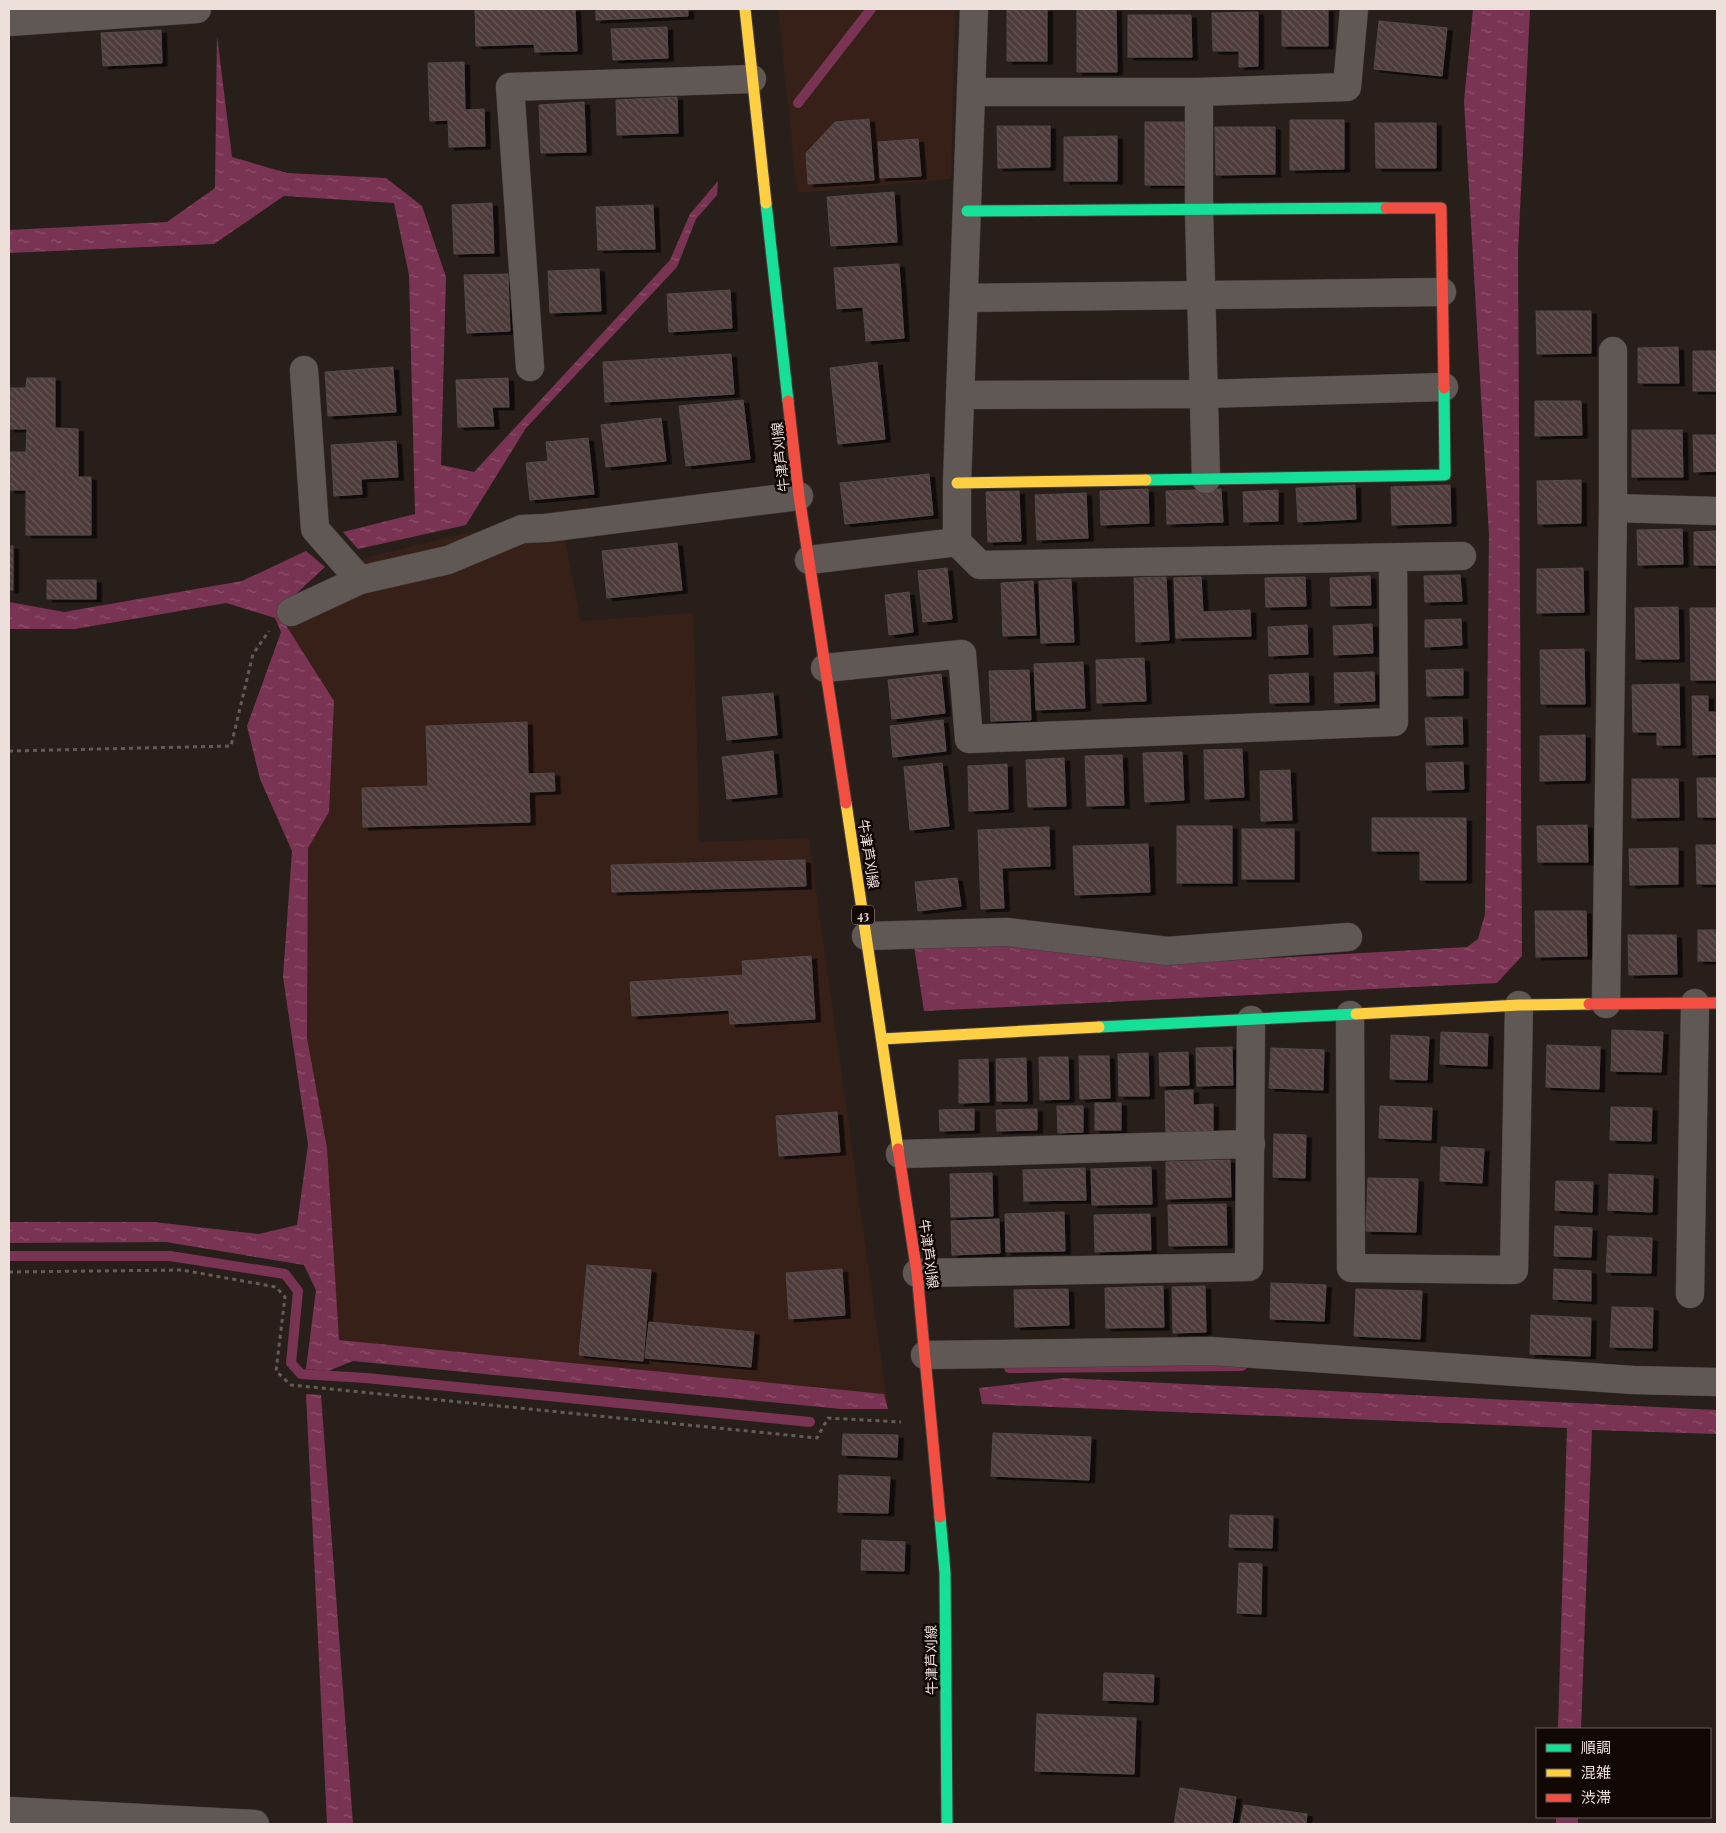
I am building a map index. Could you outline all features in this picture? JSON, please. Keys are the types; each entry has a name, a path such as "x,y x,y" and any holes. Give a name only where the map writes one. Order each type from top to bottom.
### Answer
{"street":[{"path":"9,22 198,9"},
{"name":"牛津芦刈線","path":"745,9 799,496 917,1272 945,1573 947,1824"},
{"path":"974,9 957,483 957,542 980,565 1462,556"},
{"path":"971,92 1199,92 1347,87 1354,9"},
{"path":"530,367 510,87 752,78"},
{"path":"1199,92 1206,479"},
{"path":"957,483 1445,475 1441,208 967,211"},
{"path":"964,298 1442,292"},
{"path":"1606,1004 1613,508 1613,351"},
{"path":"304,370 315,530 360,580"},
{"path":"960,396 1204,394 1444,387"},
{"path":"291,612 360,580 448,560 522,529 555,527 799,496"},
{"path":"1613,508 1717,511"},
{"path":"809,560 957,542"},
{"path":"825,668 962,654 969,739 1394,722 1393,558"},
{"path":"866,936 1006,932 1167,950 1348,937"},
{"path":"882,1039 1519,1005 1706,1003 1690,1294"},
{"path":"1350,1014 1351,1268 1514,1270 1519,1005"},
{"path":"917,1272 1249,1267 1251,1020"},
{"path":"900,1154 1251,1144"},
{"path":"925,1355 1211,1351 1633,1380 1717,1382"},
{"path":"9,1811 255,1824"}],"path":[{"path":"9,751 231,746 253,654 270,629"},
{"path":"9,1272 182,1270 276,1287 285,1297 276,1371 291,1385 817,1438 828,1418 932,1424"}],"shaded area":[{"path":"778,9 955,9 951,179 797,193"},
{"path":"559,510 581,621 693,613 700,842 809,838 888,1409 326,1349 282,613 357,560"}],"water":[{"path":"1473,9 1530,9 1518,251 1522,956 1497,983 924,1011 914,946 1004,944 1167,964 1467,947 1478,939 1485,914 1489,535 1464,101"},
{"path":"217,36 232,157 287,173 386,178 422,206 446,277 441,465 474,472 670,260 690,214 718,181 717,195 696,219 677,267 526,428 466,525 358,549 343,532 415,514 409,275 394,203 284,196 214,244 9,253 9,230 167,222 215,188"},
{"path":"306,551 325,567 283,606 287,627 334,701 329,812 308,848 307,1038 327,1148 339,1340 884,1394 888,1409 841,1409 353,1361 328,1371 306,1369 316,1290 304,1265 166,1242 9,1243 9,1222 154,1222 259,1234 297,1225 308,1145 283,977 292,851 260,779 247,726 281,632 275,618 226,603 75,629 10,629 9,602 64,612 242,581"},
{"path":"1064,1378 1717,1410 1717,1434 1592,1430 1581,1728 1558,1728 1567,1428 982,1404 979,1388"},
{"path":"306,1394 321,1395 353,1824 327,1824"},
{"path":"1556,1818 1578,1818 1578,1824 1556,1824"}],"building":[{"path":"475,9 575,9 577,51 535,52 534,44 476,46"},
{"path":"596,9 688,9 688,16 596,20"},
{"path":"1047,9 1047,61 1007,61 1007,10"},
{"path":"1077,9 1116,9 1117,72 1077,72"},
{"path":"1328,9 1328,46 1282,46 1282,10"},
{"path":"1258,12 1258,66 1239,67 1239,51 1213,51 1212,13"},
{"path":"1128,15 1191,15 1192,57 1128,57"},
{"path":"1379,21 1447,28 1442,76 1374,69"},
{"path":"667,27 668,58 613,60 611,29"},
{"path":"161,30 162,63 103,66 101,33"},
{"path":"464,62 465,110 484,109 485,146 449,147 448,120 430,121 428,63"},
{"path":"677,97 678,133 617,135 616,100"},
{"path":"584,102 586,152 541,153 539,105"},
{"path":"869,119 874,180 808,184 806,153 835,122"},
{"path":"1290,120 1344,120 1344,169 1290,170"},
{"path":"1145,122 1192,122 1193,185 1145,185"},
{"path":"1375,123 1436,123 1436,168 1376,168"},
{"path":"997,126 1050,126 1050,167 998,168"},
{"path":"1215,127 1275,127 1275,174 1216,175"},
{"path":"1117,136 1117,181 1064,181 1064,137"},
{"path":"918,139 921,176 880,178 878,142"},
{"path":"894,192 897,242 831,246 827,197"},
{"path":"492,203 494,253 454,254 452,205"},
{"path":"653,205 655,249 598,250 596,207"},
{"path":"899,264 904,338 866,341 863,307 837,309 834,268"},
{"path":"599,269 601,311 550,313 548,271"},
{"path":"508,274 510,331 467,333 464,275"},
{"path":"730,290 732,328 669,332 667,294"},
{"path":"1536,311 1591,311 1591,353 1537,354"},
{"path":"1678,347 1679,383 1638,383 1638,348"},
{"path":"1693,351 1717,351 1717,391 1693,391"},
{"path":"731,354 734,394 605,402 603,362"},
{"path":"877,362 885,439 838,444 830,368"},
{"path":"393,367 396,412 328,416 325,372"},
{"path":"27,378 55,378 55,428 78,429 78,477 91,477 91,535 26,535 26,490 9,490 9,452 26,452 27,429 9,429 9,388 26,388"},
{"path":"508,378 509,407 492,407 494,426 458,427 456,380"},
{"path":"743,400 750,459 686,466 679,406"},
{"path":"1535,401 1581,401 1582,435 1535,436"},
{"path":"661,418 666,461 606,467 601,425"},
{"path":"1632,430 1682,430 1683,477 1632,477"},
{"path":"1693,435 1717,435 1717,471 1694,472"},
{"path":"588,438 594,494 530,500 526,463 548,461 546,442"},
{"path":"396,441 398,477 361,479 362,494 334,496 331,445"},
{"path":"929,474 933,515 845,524 840,483"},
{"path":"1581,480 1581,523 1538,524 1537,481"},
{"path":"1355,485 1356,519 1298,522 1296,488"},
{"path":"1450,485 1451,523 1392,525 1391,487"},
{"path":"1148,489 1149,523 1101,525 1100,491"},
{"path":"1221,489 1223,522 1167,524 1166,491"},
{"path":"1278,490 1278,521 1244,522 1243,492"},
{"path":"1019,491 1021,541 988,542 986,492"},
{"path":"1086,493 1088,538 1037,540 1035,495"},
{"path":"1682,529 1683,564 1638,565 1637,530"},
{"path":"1717,531 1717,565 1694,565 1694,532"},
{"path":"677,543 682,590 607,598 602,551"},
{"path":"9,546 13,546 13,590 9,590"},
{"path":"947,568 952,619 923,622 918,571"},
{"path":"1583,568 1584,612 1537,613 1537,569"},
{"path":"1460,575 1462,601 1425,602 1424,576"},
{"path":"1370,576 1371,605 1331,606 1330,578"},
{"path":"1166,577 1169,640 1136,642 1134,578"},
{"path":"1201,577 1203,612 1250,610 1251,636 1176,638 1174,578"},
{"path":"1305,577 1306,606 1266,607 1265,578"},
{"path":"1071,579 1074,642 1041,643 1039,581"},
{"path":"47,580 96,580 96,599 47,599"},
{"path":"1033,581 1036,635 1003,636 1001,583"},
{"path":"909,592 913,632 889,635 885,595"},
{"path":"1678,607 1679,659 1636,659 1635,608"},
{"path":"1690,608 1717,608 1717,680 1691,680"},
{"path":"1461,619 1462,645 1425,647 1425,620"},
{"path":"1372,624 1373,653 1334,655 1333,626"},
{"path":"1307,625 1308,654 1269,656 1268,627"},
{"path":"1584,649 1585,704 1541,704 1540,650"},
{"path":"1144,658 1146,701 1097,703 1096,660"},
{"path":"1083,662 1085,708 1036,710 1034,664"},
{"path":"1463,669 1463,695 1427,696 1426,670"},
{"path":"1029,670 1031,720 991,721 989,671"},
{"path":"1374,672 1375,701 1335,703 1334,673"},
{"path":"1308,673 1309,702 1270,703 1269,675"},
{"path":"941,674 945,713 892,719 888,680"},
{"path":"1679,684 1680,745 1657,745 1657,732 1633,732 1632,685"},
{"path":"773,693 777,735 727,740 722,697"},
{"path":"1692,696 1708,696 1708,712 1717,712 1717,754 1693,755"},
{"path":"1462,717 1463,744 1427,745 1425,718"},
{"path":"943,720 946,751 893,757 890,726"},
{"path":"527,722 528,774 554,773 555,791 529,792 530,822 363,827 362,788 428,786 426,726"},
{"path":"1585,735 1585,780 1540,781 1540,736"},
{"path":"1242,749 1244,797 1205,799 1204,750"},
{"path":"773,751 777,794 727,799 722,757"},
{"path":"1182,752 1184,800 1145,802 1143,753"},
{"path":"1122,755 1124,805 1087,806 1085,756"},
{"path":"1064,758 1066,806 1028,807 1026,760"},
{"path":"1463,762 1464,789 1427,790 1426,763"},
{"path":"942,763 949,826 910,830 904,767"},
{"path":"1007,764 1008,809 969,811 968,766"},
{"path":"1290,770 1292,820 1261,821 1260,771"},
{"path":"1697,778 1717,778 1717,817 1698,817"},
{"path":"1632,779 1678,779 1679,817 1632,818"},
{"path":"1372,818 1466,818 1466,880 1420,880 1420,851 1372,851"},
{"path":"1587,825 1588,862 1538,862 1537,826"},
{"path":"1177,826 1232,826 1232,883 1177,883"},
{"path":"1049,827 1050,866 1002,868 1004,908 981,909 978,830"},
{"path":"1242,829 1294,829 1294,879 1242,879"},
{"path":"1148,844 1150,892 1075,895 1073,846"},
{"path":"1696,845 1717,845 1717,884 1697,884"},
{"path":"1678,848 1678,884 1630,885 1629,849"},
{"path":"805,860 806,886 612,892 611,865"},
{"path":"957,878 961,906 918,911 915,882"},
{"path":"1535,911 1586,911 1587,956 1536,957"},
{"path":"1698,930 1717,930 1717,961 1698,961"},
{"path":"1628,935 1676,935 1677,974 1629,975"},
{"path":"811,956 815,1019 730,1024 729,1010 632,1016 630,982 743,975 742,961"},
{"path":"1612,1030 1663,1032 1661,1072 1611,1071"},
{"path":"1441,1032 1488,1034 1487,1066 1440,1064"},
{"path":"1391,1035 1429,1037 1427,1080 1390,1079"},
{"path":"1547,1045 1600,1047 1599,1089 1546,1087"},
{"path":"1232,1047 1233,1085 1197,1086 1196,1048"},
{"path":"1271,1048 1324,1050 1323,1090 1269,1088"},
{"path":"1188,1052 1189,1085 1160,1086 1159,1053"},
{"path":"1148,1053 1149,1096 1119,1096 1118,1054"},
{"path":"1079,1056 1109,1056 1110,1098 1080,1099"},
{"path":"1039,1057 1068,1057 1069,1099 1040,1100"},
{"path":"1026,1058 1027,1101 997,1101 996,1059"},
{"path":"988,1059 989,1102 959,1103 959,1060"},
{"path":"1193,1090 1193,1105 1213,1104 1213,1133 1166,1134 1165,1091"},
{"path":"1095,1103 1121,1103 1121,1130 1095,1130"},
{"path":"1057,1106 1083,1106 1083,1132 1058,1133"},
{"path":"1380,1106 1432,1108 1431,1140 1379,1138"},
{"path":"1611,1107 1652,1108 1651,1141 1610,1140"},
{"path":"974,1109 974,1130 940,1131 939,1110"},
{"path":"1037,1109 1037,1130 997,1131 996,1110"},
{"path":"837,1112 840,1152 779,1156 776,1116"},
{"path":"1274,1134 1306,1135 1305,1178 1273,1177"},
{"path":"1441,1147 1484,1149 1482,1183 1440,1181"},
{"path":"1230,1160 1231,1197 1166,1199 1166,1162"},
{"path":"1151,1167 1152,1204 1092,1205 1091,1169"},
{"path":"1085,1168 1086,1200 1024,1201 1023,1170"},
{"path":"992,1173 993,1216 951,1217 950,1174"},
{"path":"1609,1174 1653,1176 1652,1212 1608,1210"},
{"path":"1368,1178 1418,1179 1416,1232 1366,1231"},
{"path":"1556,1181 1593,1182 1592,1212 1555,1210"},
{"path":"1226,1204 1227,1245 1169,1246 1168,1205"},
{"path":"1064,1212 1065,1251 1006,1252 1005,1214"},
{"path":"1150,1214 1151,1250 1095,1252 1094,1215"},
{"path":"999,1219 1000,1253 952,1255 951,1221"},
{"path":"1555,1226 1592,1228 1591,1257 1554,1256"},
{"path":"1608,1236 1652,1238 1651,1273 1606,1272"},
{"path":"587,1265 651,1270 643,1361 579,1355"},
{"path":"842,1269 845,1315 789,1319 786,1273"},
{"path":"1554,1269 1591,1271 1591,1301 1553,1299"},
{"path":"1271,1283 1326,1285 1324,1321 1270,1319"},
{"path":"1163,1286 1164,1327 1106,1328 1105,1288"},
{"path":"1205,1286 1206,1332 1173,1333 1172,1287"},
{"path":"1068,1289 1069,1325 1015,1327 1014,1290"},
{"path":"1356,1289 1422,1291 1420,1339 1354,1336"},
{"path":"1612,1307 1653,1308 1652,1348 1610,1347"},
{"path":"1531,1315 1591,1318 1590,1356 1530,1354"},
{"path":"649,1322 754,1332 751,1367 645,1358"},
{"path":"993,1433 1091,1437 1089,1480 991,1476"},
{"path":"843,1434 898,1435 897,1457 842,1455"},
{"path":"839,1475 890,1477 888,1513 838,1512"},
{"path":"1230,1515 1273,1516 1272,1548 1229,1547"},
{"path":"862,1540 905,1542 904,1571 861,1570"},
{"path":"1239,1563 1262,1564 1261,1614 1237,1613"},
{"path":"1104,1673 1154,1675 1153,1702 1103,1700"},
{"path":"1037,1714 1136,1718 1134,1774 1035,1771"},
{"path":"1180,1788 1236,1797 1232,1824 1174,1824"},
{"path":"1244,1805 1307,1814 1306,1824 1240,1824"}],"waterway":[{"path":"798,103 871,9"},
{"path":"9,1256 170,1256 285,1274 298,1291 291,1363 301,1374 366,1378 810,1422"},
{"path":"1009,1368 1242,1366"}],"traffic: fast":[{"path":"766,203 788,401"},
{"path":"967,211 1386,208"},
{"path":"1146,480 1445,475 1444,388"},
{"path":"1099,1027 1356,1014"},
{"path":"940,1517 945,1573 947,1824"}],"traffic: slow":[{"path":"745,9 766,203"},
{"path":"957,483 1146,480"},
{"path":"846,803 898,1149"},
{"path":"1356,1014 1519,1005 1589,1004"},
{"path":"882,1039 1099,1027"}],"traffic: jam":[{"path":"1386,208 1441,208 1444,388"},
{"path":"788,401 799,496 846,803"},
{"path":"1589,1004 1717,1003"},
{"path":"898,1149 917,1273 940,1517"}]}
